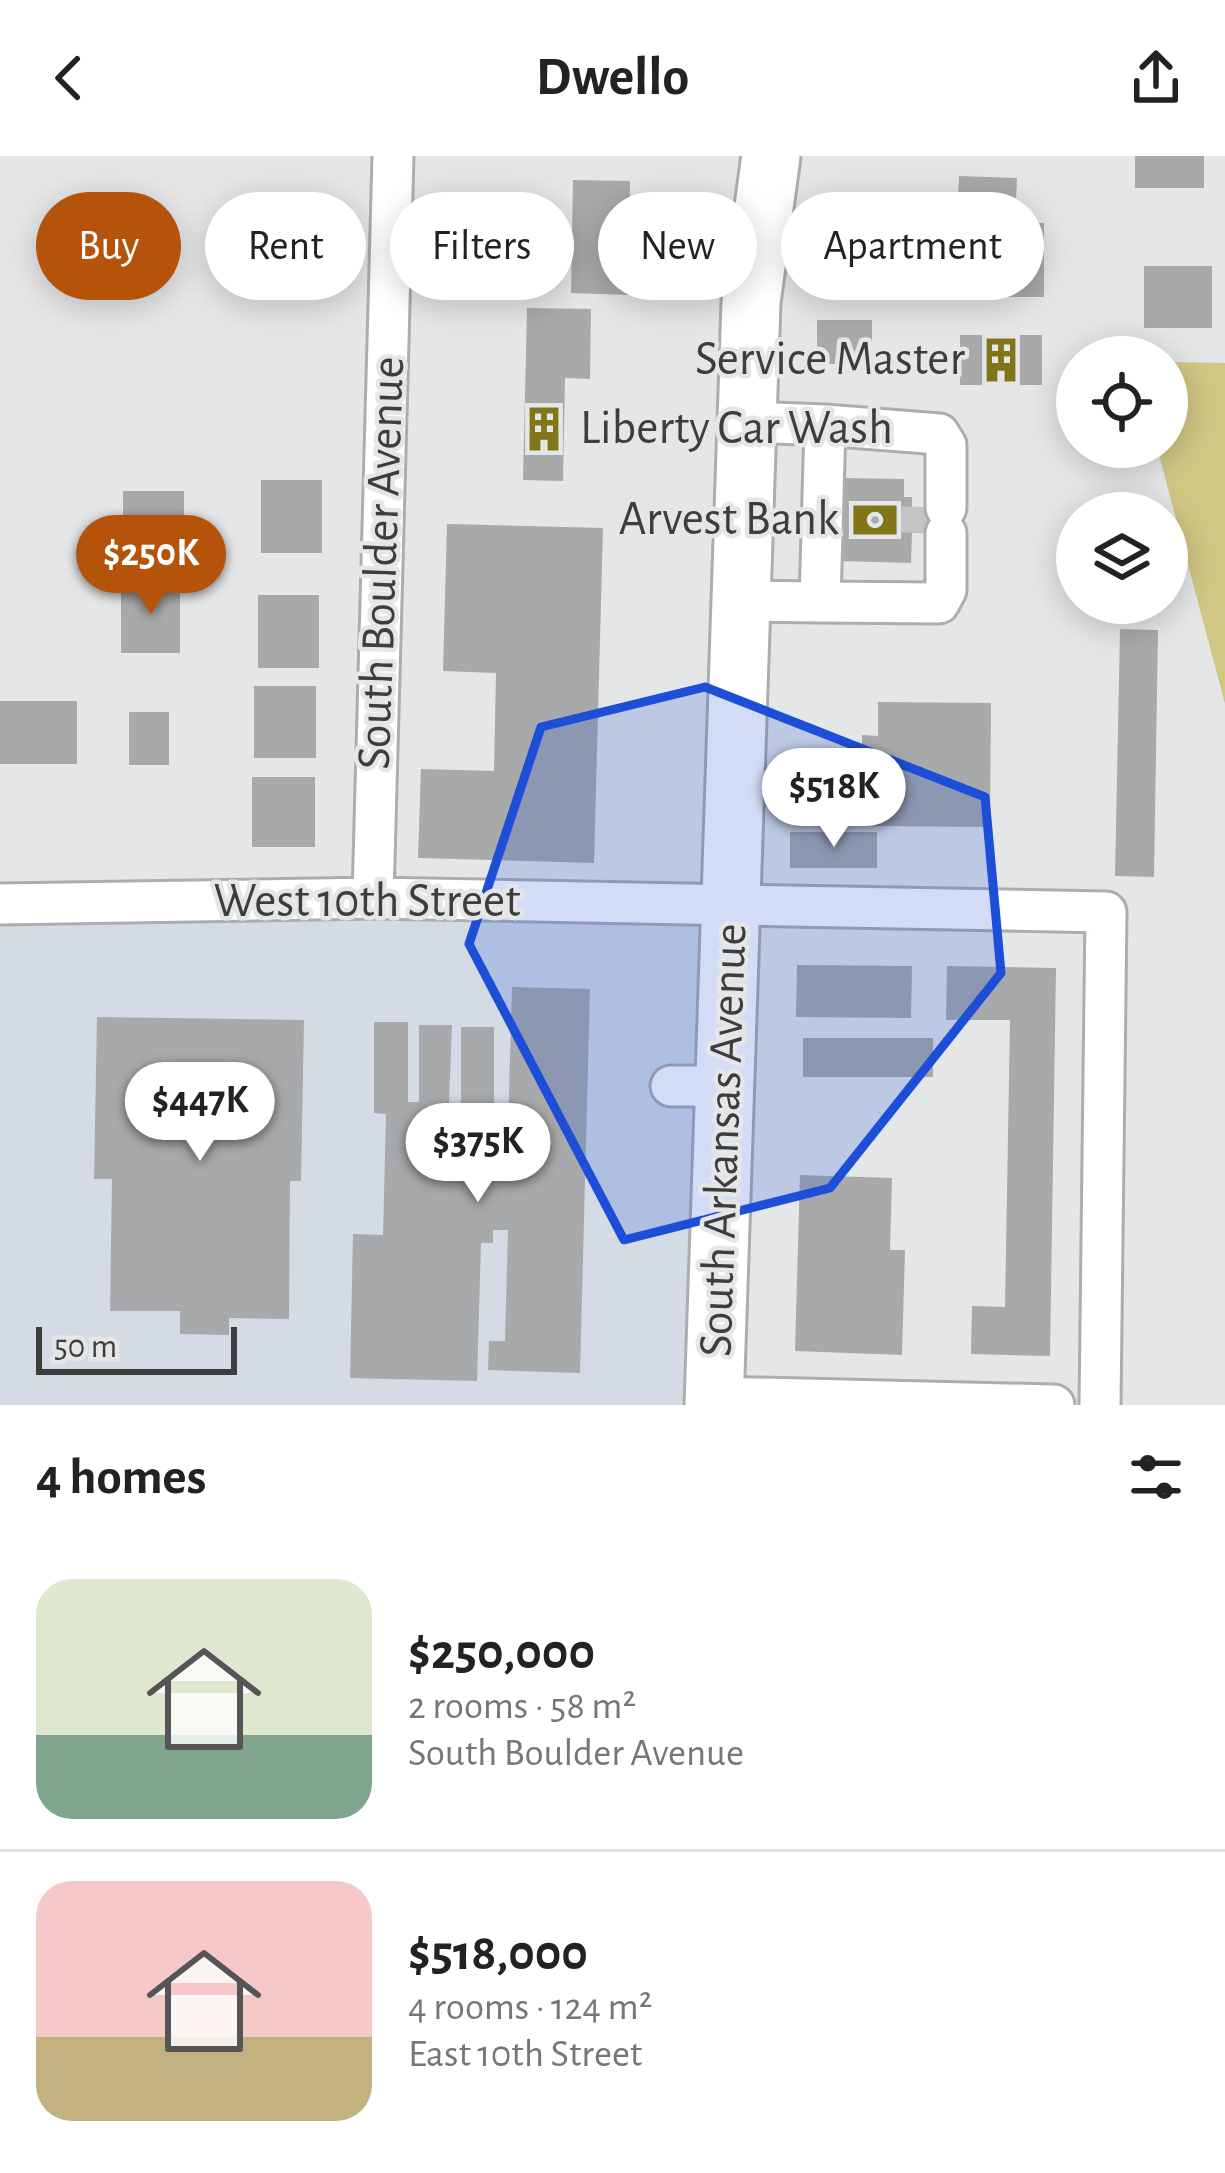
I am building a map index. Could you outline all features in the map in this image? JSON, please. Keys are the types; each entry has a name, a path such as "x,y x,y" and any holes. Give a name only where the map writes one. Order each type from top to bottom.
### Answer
{"highway":[{"name":"South Arkansas Avenue","path":"714,1401 699,1086 734,907 751,302 771,156"}],"street":[{"name":"South Boulder Avenue","path":"373,898 393,156"},
{"path":"742,601 926,604 946,445 927,431 747,422"},
{"path":"820,602 824,425"},
{"name":"West 10th Street","path":"0,904 373,898 1106,913 1100,1405"},
{"path":"714,1401 1054,1405"}],"highlighted area":[{"path":"705,687 985,797 1001,973 830,1188 624,1240 469,944 541,727"}],"shaded area":[{"path":"1188,362 1225,363 1225,704 1188,564 1188,492 1169,492 1163,468 1188,468"},
{"path":"374,912 709,919 694,1405 0,1405 0,918"}],"building":[{"path":"1135,156 1204,156 1204,188 1135,188"},
{"path":"959,176 1017,178 1016,192 958,192"},
{"path":"573,180 630,181 630,192 598,192 598,294 574,293"},
{"path":"1144,266 1212,266 1212,328 1144,328"},
{"name":"Liberty Car Wash","path":"527,308 591,309 590,379 565,378 563,481 523,480"},
{"path":"817,320 872,320 872,364 817,364"},
{"name":"Service Master","path":"960,335 1042,335 1042,385 960,385"},
{"name":"Arvest Bank","path":"839,478 904,479 904,497 912,497 912,507 951,508 951,533 912,533 911,563 838,561"},
{"path":"261,480 322,480 322,553 261,553"},
{"path":"123,491 184,491 184,563 123,563"},
{"path":"447,524 603,528 594,863 418,858 421,769 494,771 496,673 443,671"},
{"path":"121,581 180,581 180,653 121,653"},
{"path":"258,595 319,595 319,668 258,668"},
{"path":"1120,629 1158,630 1154,877 1115,876"},
{"path":"254,686 316,686 316,758 254,758"},
{"path":"0,701 77,701 77,764 0,764"},
{"path":"878,702 991,703 990,827 874,826 875,772 862,771 862,735 878,736"},
{"path":"129,712 169,712 169,765 129,765"},
{"path":"252,777 315,777 315,847 252,847"},
{"path":"790,832 877,832 877,868 790,868"},
{"path":"797,965 912,966 911,1018 796,1017"},
{"path":"947,966 1056,968 1050,1356 971,1354 972,1306 1005,1307 1010,1020 946,1020"},
{"path":"512,987 590,989 580,1373 488,1370 489,1341 505,1341 508,1230 493,1230 493,1243 481,1243 477,1381 350,1378 353,1234 383,1235 386,1114 374,1113 374,1022 408,1022 408,1102 419,1102 419,1025 452,1025 448,1128 508,1129"},
{"path":"97,1017 304,1020 301,1181 290,1181 289,1319 229,1318 229,1335 180,1334 180,1311 110,1311 112,1179 94,1179"},
{"path":"461,1027 494,1027 494,1118 461,1118"},
{"path":"803,1038 933,1038 933,1077 803,1077"},
{"path":"800,1175 892,1178 890,1250 905,1250 902,1355 795,1351"}],"tunnel":[{"path":"920,533 921,507"}],"place":[{"name":"Service Master","path":"1001,360"},
{"name":"Liberty Car Wash","path":"544,429"},
{"name":"Arvest Bank","path":"875,520"}]}
